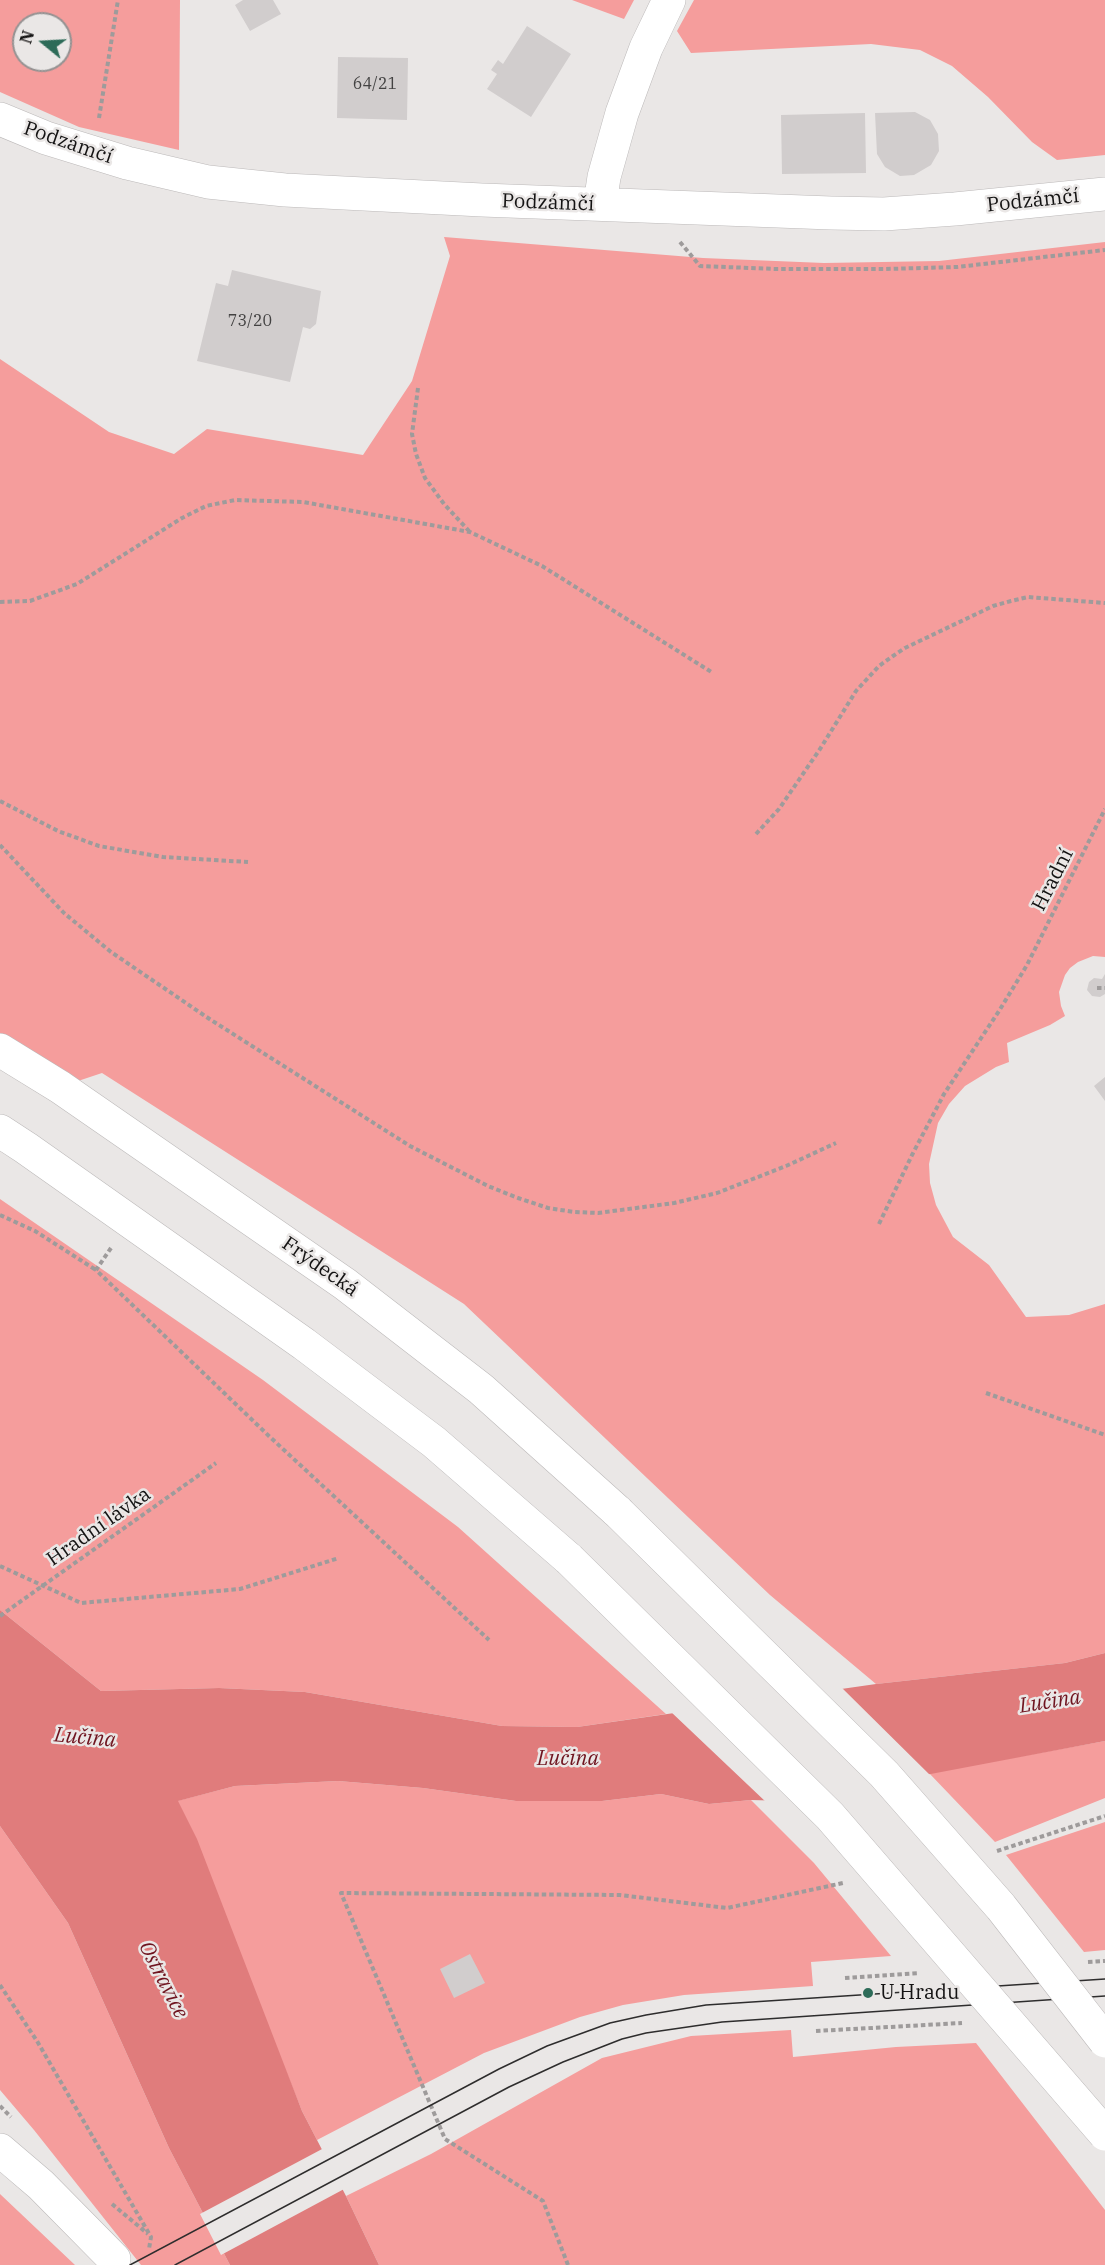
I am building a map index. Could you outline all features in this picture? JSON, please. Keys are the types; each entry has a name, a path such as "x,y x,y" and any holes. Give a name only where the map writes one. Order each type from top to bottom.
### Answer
{"main road":[{"path":"600,204 604,177 621,112 646,48 669,0"},
{"name":"Podzámčí","path":"0,119 93,154 208,182 246,187 729,210 884,214 1028,203 1105,194"},
{"name":"Frýdecká","path":"0,1050 60,1087 345,1284 480,1389 618,1512 884,1774 1001,1908 1105,2041"},
{"path":"0,1131 304,1344 434,1442 569,1559 830,1816 1105,2134"},
{"path":"0,2150 41,2186 114,2259"}],"path":[{"path":"93,154 118,0"},
{"path":"677,239 700,266 776,269 957,267 1105,250"},
{"path":"418,388 412,434 416,454 425,478 444,504 470,532"},
{"path":"0,602 30,600 77,584 182,518 206,506 221,502 265,500 303,502 470,532 542,566 713,673"},
{"path":"756,834 779,809 856,691 879,666 905,648 993,606 1028,597 1105,603"},
{"path":"0,801 58,831 99,846 163,857 248,862"},
{"name":"Hradní","path":"879,1224 912,1155 945,1094 1027,965 1105,809"},
{"path":"0,844 64,913 87,934 129,964 266,1056 410,1146 468,1176 518,1198 548,1208 598,1213 674,1203 717,1193 786,1167 836,1143"},
{"path":"1097,988 1105,988"},
{"path":"0,1215 35,1231 96,1270 270,1437 489,1640"},
{"path":"96,1270 113,1245"},
{"path":"986,1393 1105,1436"},
{"name":"Hradní lávka","path":"0,1616 216,1463"},
{"path":"0,1566 81,1603 240,1589 339,1558"},
{"path":"990,1852 1105,1816"},
{"path":"568,2265 543,2201 445,2139 341,1893 620,1895 727,1908 853,1881"},
{"path":"0,1985 37,2041 151,2236"}],"shaded area":[{"path":"0,0 180,0 179,150 79,127 0,92"},
{"path":"572,0 634,0 624,19"},
{"path":"694,0 1105,0 1105,155 1057,160 1032,142 988,97 952,66 920,50 871,44 691,53 677,31"},
{"path":"444,237 703,258 824,263 939,261 1105,242 1105,957 1093,956 1070,968 1059,992 1065,1016 1050,1025 1007,1043 1009,1062 996,1067 965,1086 949,1104 938,1123 929,1164 930,1183 936,1205 953,1237 989,1265 1026,1317 1069,1315 1105,1304 1105,1653 1065,1663 876,1684 770,1595 464,1304 102,1073 60,1087 0,1050 0,359 109,432 174,454 207,429 363,455 412,381 450,256"},
{"path":"0,1199 263,1380 458,1527 666,1714 577,1727 502,1726 305,1692 219,1688 101,1691 0,1610"},
{"path":"1105,1741 1105,1798 995,1842 929,1773"},
{"path":"338,1781 423,1788 516,1801 602,1801 661,1794 709,1804 751,1800 814,1863 891,1956 811,1962 813,1986 684,1995 623,2005 580,2017 484,2053 317,2140 302,2111 177,1801 235,1786"},
{"path":"1105,1822 1105,1950 1084,1952 1006,1855"},
{"path":"0,1826 68,1923 169,2148 230,2265 141,2265 0,2090"},
{"path":"791,2030 793,2057 896,2047 976,2043 1105,2210 1105,2265 379,2265 346,2196 431,2154 602,2058 691,2036"},
{"path":"0,2194 75,2265 0,2265"}],"water":[{"path":"0,1610 101,1691 219,1688 305,1692 502,1726 577,1727 876,1684 1065,1663 1105,1653 1105,1741 788,1801 751,1800 709,1804 661,1794 602,1801 516,1801 423,1788 338,1781 235,1786 178,1801 197,1839 302,2111 379,2265 230,2265 169,2148 68,1923 0,1826"}],"pier":[{"path":"840,1686 931,1776 789,1804 767,1803 670,1711"},
{"path":"324,2148 346,2188 221,2255 200,2214"}],"building":[{"path":"243,0 273,0 281,14 250,31 235,5"},
{"path":"527,26 571,54 531,117 487,89 497,74 491,70 498,60 503,64"},
{"path":"338,57 408,58 407,120 337,118"},
{"path":"915,112 930,120 938,134 939,151 931,165 914,175 900,176 885,167 877,154 875,113"},
{"path":"865,113 866,173 782,174 781,115"},
{"path":"232,270 321,291 316,324 310,329 303,327 290,382 197,361 216,283 228,286"},
{"path":"1105,974 1105,994 1100,997 1092,996 1087,990 1089,982 1094,978 1102,979"},
{"path":"1105,1077 1105,1101 1094,1086"},
{"path":"470,1954 485,1983 454,1998 440,1969"}],"tram line":[{"path":"130,2265 499,2069 547,2046 610,2023 706,2005 1105,1979"},
{"path":"175,2265 509,2087 563,2062 622,2039 646,2033 722,2022 1105,1996"}],"place":[{"name":"U Hradu","path":"868,1993"}],"water label":[{"name":"Lučina","path":"1050,1702"},
{"name":"Lučina","path":"85,1738"},
{"name":"Lučina","path":"568,1759"},
{"name":"Ostravice","path":"163,1980"}]}
